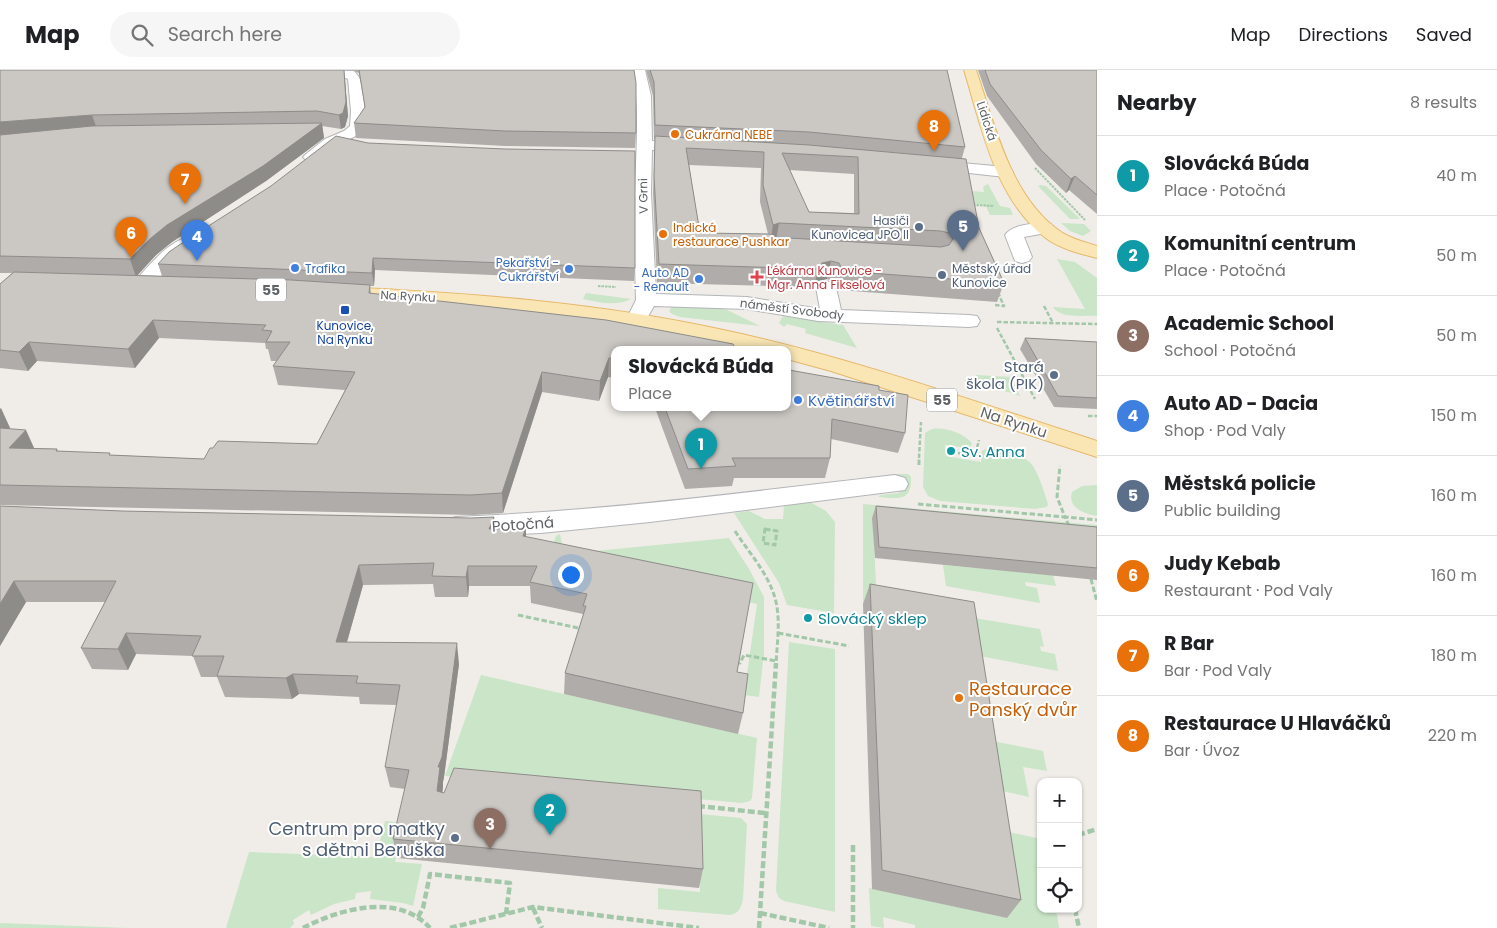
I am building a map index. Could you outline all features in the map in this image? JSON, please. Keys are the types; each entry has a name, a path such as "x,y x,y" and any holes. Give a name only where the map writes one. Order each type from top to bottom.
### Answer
{"main road":[{"name":"Lidická","path":"970,70 1005,172"},
{"path":"1005,172 1017,194 1045,228 1067,241 1097,252"},
{"path":"131,285 170,287"},
{"name":"Na Rynku","path":"325,292 493,301 636,320 762,346"},
{"name":"Na Rynku","path":"791,353 839,366 1097,449"}],"street":[{"path":"279,70 342,73 353,76 358,122 352,132 333,136 299,167"},
{"name":"V Grni","path":"636,320 646,300 637,151 644,96 639,70"},
{"path":"333,136 358,146"},
{"path":"637,151 709,148"},
{"path":"919,164 1005,172"},
{"path":"1022,257 1014,235 1026,230 1045,228"},
{"path":"131,285 203,232"},
{"path":"826,287 832,315"},
{"name":"náměstí Svobody","path":"646,300 748,303 807,313 969,321"},
{"name":"Potočná","path":"430,527 541,523 720,504 910,488"}],"path":[{"path":"1031,164 1087,222"},
{"path":"972,205 1000,206"},
{"path":"1044,306 1053,323"},
{"path":"1037,402 994,322 1097,324"},
{"path":"919,513 918,504 910,488 922,416"},
{"path":"958,453 975,456 980,435"},
{"path":"1060,462 1057,492 1070,530"},
{"path":"910,488 918,504"},
{"path":"720,504 772,588 778,611 759,928"},
{"path":"918,504 1097,520"},
{"path":"765,529 777,531 775,545 763,543 765,529"},
{"path":"1091,580 1097,602"},
{"path":"518,615 586,630"},
{"path":"778,633 849,646"},
{"path":"730,661 740,663 744,655 776,661"},
{"path":"687,805 765,813"},
{"path":"1082,834 1097,829"},
{"path":"853,845 853,928"},
{"path":"418,917 424,908 430,874 510,883 506,914"},
{"path":"303,928 344,910 364,907 401,910 418,917 430,928"},
{"path":"533,907 542,928"},
{"path":"450,928 533,907 699,928"},
{"path":"760,913 829,928"},
{"path":"1076,913 1078,928"}],"green space":[{"path":"988,184 1000,206 1010,208 1013,215 990,215 986,206 974,204 972,191 984,192 983,187"},
{"path":"1038,186 1046,186 1080,219 1070,219"},
{"path":"1061,223 1084,224 1091,231 1083,236 1070,231"},
{"path":"1057,259 1075,262 1097,278 1097,316 1067,315 1056,311 1053,307 1085,309"},
{"path":"586,293 631,299 619,303 601,302 583,299"},
{"path":"675,306 723,308 760,326 680,317 669,311"},
{"path":"783,316 843,325 857,348 805,333 806,329 787,324 784,327 779,323"},
{"path":"976,375 1011,377 1020,396 973,381"},
{"path":"932,429 954,432 964,436 972,443 968,448 945,445 946,456 981,462 982,451 995,448 1023,457 1033,466 1038,475 1048,504 1047,507 1035,509 940,501 928,496 923,487 925,433"},
{"path":"908,474 911,477 909,491 906,495 897,498 878,497 899,493 900,490 892,475"},
{"path":"1097,485 1097,516 1087,514 1078,509 1071,498 1072,492 1082,486"},
{"path":"810,502 826,511 835,522 834,613 787,605 779,583 734,513 749,511 765,519 783,519 784,506 786,504"},
{"path":"863,504 1097,525 1097,538 873,518 877,607 863,604"},
{"path":"560,534 564,554 729,538 764,597 764,653 759,697 744,695 757,604 547,560 556,536"},
{"path":"943,565 1053,575 1056,586 1025,582 1026,586 1037,588 1040,603 946,586"},
{"path":"974,618 1040,629 1044,647 1040,646 1041,651 1055,654 1058,671 980,656"},
{"path":"789,642 835,649 835,912 784,901 779,898 776,891"},
{"path":"481,675 757,738 752,798 750,801 742,803 445,776"},
{"path":"982,739 1043,751 1047,771 1023,767 1029,797 989,788"},
{"path":"700,814 741,818 747,824 743,899 739,910 730,915 658,909 658,888 700,892"},
{"path":"385,821 404,823 395,862 422,864 413,906 370,899 371,891 356,893 355,899 334,904 311,915 309,910 293,920 294,924 290,928 226,928 249,852 376,857"},
{"path":"995,829 1037,838 1037,913 1057,913 1059,928 915,928 915,925 883,917 884,928 871,926 869,888 1007,918"},
{"path":"0,923 128,928 0,928"}],"building":[{"path":"0,70 344,70 346,102 343,113 339,115 317,111 92,115 0,122"},
{"path":"359,70 634,70 636,83 636,133 505,131 354,123 365,107"},
{"path":"650,70 947,70 965,147 809,132 655,125 654,82"},
{"path":"985,70 1097,70 1097,195 1075,176 1071,179 1041,150 990,84"},
{"path":"322,123 263,166 167,225 130,259 0,256 0,135 92,126"},
{"path":"336,136 368,143 505,149 635,151 635,268 373,258 372,273 158,264 169,252 271,186"},
{"path":"655,136 809,145 966,159 979,228 1004,283 843,271 839,263 831,261 822,263 818,269 659,264 654,176","holes":["686,148 764,152 763,185 773,225 779,223 941,231 949,233 953,239 949,245 941,247 772,237 770,234 700,233","782,153 858,157 859,214 809,212"]},
{"path":"14,272 291,280 370,285 369,293 606,320 733,344 734,346 611,346 611,358 609,358 600,381 542,372 502,493 471,495 0,485 0,428 26,430 9,448 57,449 56,451 110,453 109,455 204,459 210,448 213,448 218,441 317,444 355,372 273,366 290,342 266,342 272,331 262,330 266,325 153,320 128,349 29,342 19,352 0,350 0,284"},
{"path":"1025,338 1097,342 1097,398 1058,396"},
{"path":"791,370 879,386 879,390 908,395 905,433 832,419 830,458 732,458 736,466 688,469 666,411 791,411"},
{"path":"0,506 122,511 494,517 489,529 526,528 523,536 753,583 737,672 748,674 743,713 565,673 586,606 583,606 587,594 530,582 537,566 468,566 466,577 432,576 434,563 359,565 336,642 457,643 442,757 438,767 440,767 437,791 444,793 454,768 701,791 703,869 393,839 409,770 385,767 400,685 356,683 358,676 293,674 286,678 217,676 224,656 192,656 201,636 126,633 118,649 81,648 116,581 14,581 0,604"},
{"path":"876,506 1097,527 1097,568 879,547"},
{"path":"870,584 974,602 1021,900 882,870"}],"place":[{"name":"Cukrárna NEBE","path":"675,134"},
{"name":"Restaurace U Hlaváčků","path":"934,151"},
{"name":"R Bar","path":"185,204"},
{"name":"Hasiči Kunovicea JPO II","path":"919,227"},
{"name":"Indická restaurace Pushkar","path":"663,234"},
{"name":"Městská policie","path":"963,251"},
{"name":"Judy Kebab","path":"131,258"},
{"name":"Auto AD - Dacia","path":"197,261"},
{"name":"Trafika","path":"295,268"},
{"name":"Pekařství - Cukrářství","path":"569,269"},
{"name":"Městský úřad Kunovice","path":"942,275"},
{"name":"Lékárna Kunovice - Mgr. Anna Fikselová","path":"757,277"},
{"name":"Auto AD - Renault","path":"699,279"},
{"name":"Kunovice, Na Rynku","path":"345,310"},
{"name":"Stará škola (PIK)","path":"1054,375"},
{"name":"Květinářství","path":"798,400"},
{"name":"Sv. Anna","path":"951,451"},
{"name":"Slovácká Búda","path":"701,469"},
{"name":"Slovácký sklep","path":"808,618"},
{"name":"Restaurace Panský dvůr","path":"959,698"},
{"name":"Komunitní centrum","path":"550,835"},
{"name":"Centrum pro matky s dětmi Beruška","path":"455,838"},
{"name":"Academic School","path":"490,849"}]}
